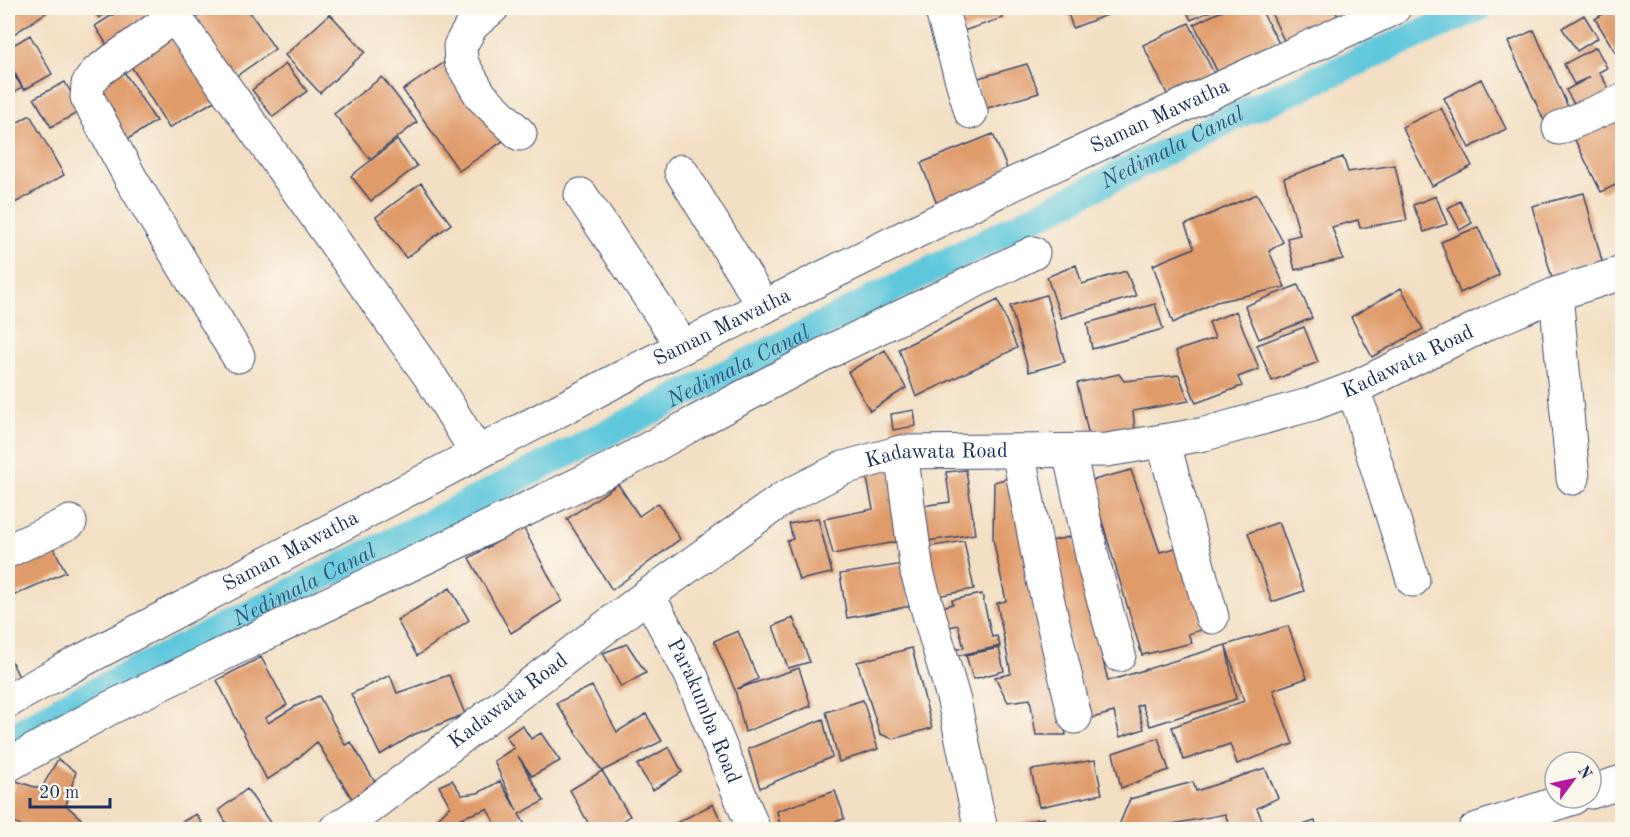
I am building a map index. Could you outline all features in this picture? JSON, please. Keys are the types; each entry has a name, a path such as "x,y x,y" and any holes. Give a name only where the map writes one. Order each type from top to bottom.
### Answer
{"street":[{"path":"492,8 472,25 460,46 461,62 481,96 520,134"},
{"path":"941,8 970,112"},
{"name":"Saman Mawatha","path":"8,701 477,453 683,347 1000,190 1394,8"},
{"path":"238,356 131,179 87,97 88,84 97,72 169,12 185,30 431,378 477,453"},
{"path":"1559,128 1623,101"},
{"path":"681,171 764,307"},
{"path":"581,195 683,347"},
{"path":"8,765 110,708 625,462 822,356 1033,253"},
{"name":"Kadawata Road","path":"335,830 372,820 648,595 784,498 843,468 901,452 1107,450 1205,434 1312,404 1352,389 1488,323 1556,294 1623,273"},
{"path":"1556,294 1573,478"},
{"path":"1352,389 1362,414 1413,580"},
{"path":"1163,441 1212,617"},
{"path":"1018,451 1043,580 1075,717"},
{"path":"1070,451 1095,569 1119,655"},
{"path":"901,452 917,572 954,701 981,830"},
{"path":"8,551 70,522"},
{"name":"Parakumba Road","path":"648,595 691,675 754,830"},
{"path":"1603,788 1623,782"},
{"path":"1475,830 1543,808"}],"building":[{"path":"8,8 53,8 14,34 8,25"},
{"path":"92,8 114,8 99,18"},
{"path":"123,8 147,8 154,19 109,48 95,26"},
{"path":"211,8 247,8 275,49 235,77 195,18"},
{"path":"958,8 999,8 1003,18 963,31"},
{"path":"1066,8 1125,8 1073,28"},
{"path":"1185,8 1217,8 1191,20"},
{"path":"1228,8 1260,8 1282,49 1221,79 1194,24"},
{"path":"1269,8 1334,8 1341,23 1287,47"},
{"path":"1612,8 1622,24 1622,63 1595,19"},
{"path":"330,14 365,52 320,93 285,55"},
{"path":"1584,15 1598,38 1577,51 1562,28"},
{"path":"1189,23 1218,82 1172,104 1143,45"},
{"path":"171,25 216,100 169,128 123,53"},
{"path":"1534,30 1572,116 1547,127 1508,42"},
{"path":"30,35 52,74 24,90 8,60 8,48"},
{"path":"1596,47 1607,68 1599,72 1611,92 1578,111 1566,90 1590,77 1574,84 1564,64"},
{"path":"448,60 503,141 459,171 403,90"},
{"path":"117,61 156,121 119,145 80,84"},
{"path":"286,64 307,91 273,117 252,90"},
{"path":"1027,64 1039,93 984,109 975,79"},
{"path":"8,66 22,87 8,97"},
{"path":"382,77 417,122 370,159 334,114"},
{"path":"1481,79 1506,129 1469,148 1444,98"},
{"path":"65,82 81,111 51,127 34,98"},
{"path":"1441,108 1472,166 1432,186 1402,127"},
{"path":"1622,113 1622,182 1601,192 1573,136"},
{"path":"30,115 64,175 8,207 8,128"},
{"path":"993,134 1011,178 938,207 921,163"},
{"path":"397,140 417,166 371,201 351,176"},
{"path":"1343,157 1348,172 1395,165 1407,220 1360,228 1358,220 1332,227 1343,259 1295,270 1287,238 1300,235 1284,178"},
{"path":"421,183 451,224 406,258 376,217"},
{"path":"1584,193 1603,265 1552,278 1532,206"},
{"path":"1257,194 1283,242 1269,251 1285,287 1216,302 1173,323 1153,265 1194,248 1185,225"},
{"path":"1436,196 1447,224 1424,232 1413,205"},
{"path":"1460,201 1472,223 1460,230 1448,208"},
{"path":"1478,227 1499,275 1460,293 1441,242"},
{"path":"1076,265 1082,284 1126,271 1136,296 1061,318 1047,277"},
{"path":"1298,285 1312,318 1259,339 1245,306"},
{"path":"1401,288 1423,329 1372,357 1351,317"},
{"path":"1046,295 1065,362 1029,372 1010,306"},
{"path":"998,300 1017,348 916,397 899,349"},
{"path":"1155,304 1163,329 1092,349 1087,323"},
{"path":"1236,311 1259,369 1238,377 1242,386 1196,403 1176,351 1215,338 1209,322"},
{"path":"1304,327 1318,362 1272,381 1257,345"},
{"path":"885,350 906,388 870,411 848,372"},
{"path":"1119,374 1124,381 1179,375 1189,401 1133,411 1135,430 1090,441 1077,383"},
{"path":"914,410 916,426 893,430 891,414"},
{"path":"890,463 901,541 833,554 824,519 873,509 865,469"},
{"path":"966,470 975,534 921,542 914,507 950,502 946,472"},
{"path":"1131,470 1160,552 1183,546 1204,629 1188,634 1192,643 1142,655 1090,481"},
{"path":"1012,477 1066,735 1036,735 1030,699 1008,702 995,677 1011,674 997,603 1006,601 993,539 994,482"},
{"path":"618,484 639,516 658,503 680,539 612,590 567,519"},
{"path":"818,518 832,573 799,580 787,541 793,539 789,524"},
{"path":"1279,522 1304,591 1272,602 1248,533"},
{"path":"523,527 562,601 511,633 469,558"},
{"path":"1073,536 1108,681 1288,626 1307,678 1273,690 1293,744 1237,764 1230,744 1184,760 1172,727 1244,701 1226,646 1236,699 1150,726 1142,704 1137,706 1144,729 1120,737 1114,712 1092,718 1077,672 1047,542"},
{"path":"964,541 974,589 933,597 921,548"},
{"path":"53,547 66,572 8,598 8,567"},
{"path":"903,564 911,606 847,618 840,574"},
{"path":"450,588 469,620 417,656 397,620"},
{"path":"982,594 992,637 997,636 1000,646 956,656 948,635 957,649 964,648 958,625 941,629 934,609 953,604 952,600"},
{"path":"793,618 810,662 788,668 773,626"},
{"path":"738,631 758,679 737,689 799,668 811,706 745,732 735,690 714,641"},
{"path":"627,644 646,673 621,687 603,653"},
{"path":"912,648 932,728 893,739 880,734 857,662"},
{"path":"999,648 1004,671 973,679 966,655"},
{"path":"8,654 19,677 8,682"},
{"path":"261,657 287,705 265,718 268,723 296,706 319,696 345,745 351,742 381,792 357,807 317,742 290,765 267,780 217,680"},
{"path":"390,675 397,693 449,675 465,714 413,735 380,755 351,694"},
{"path":"592,686 617,732 646,714 662,741 602,771 556,703"},
{"path":"863,700 878,749 839,762 826,712"},
{"path":"823,719 832,757 760,788 748,749"},
{"path":"522,725 531,739 541,733 560,761 532,776 518,756 544,801 519,814 528,830 499,830 487,809 460,818 468,828 467,830 426,830 450,806 439,786 452,780 462,795 478,793 500,781 517,811 494,761 514,748 506,737"},
{"path":"1158,738 1169,770 1121,788 1113,753"},
{"path":"669,747 682,772 653,790 637,765"},
{"path":"58,759 76,772 66,805 81,819 75,830 26,830 8,818 8,802 16,781 41,789"},
{"path":"1095,760 1102,794 1039,807 1031,770"},
{"path":"1265,768 1278,798 1257,808 1266,830 1231,830 1225,814 1141,830 1117,830 1130,799 1193,782 1196,791"},
{"path":"602,771 630,816 622,821 627,830 592,830 570,790"},
{"path":"247,789 275,830 230,830 219,810"},
{"path":"835,791 844,819 805,830 781,830 777,811"},
{"path":"713,804 723,825 714,830 663,830"},
{"path":"196,814 206,830 168,830"},
{"path":"1043,818 1046,830 1014,830 1013,825"},
{"path":"1315,821 1318,830 1291,830 1291,829"}],"waterway":[{"name":"Nedimala Canal","path":"8,739 58,710 1236,116 1478,8"}]}
